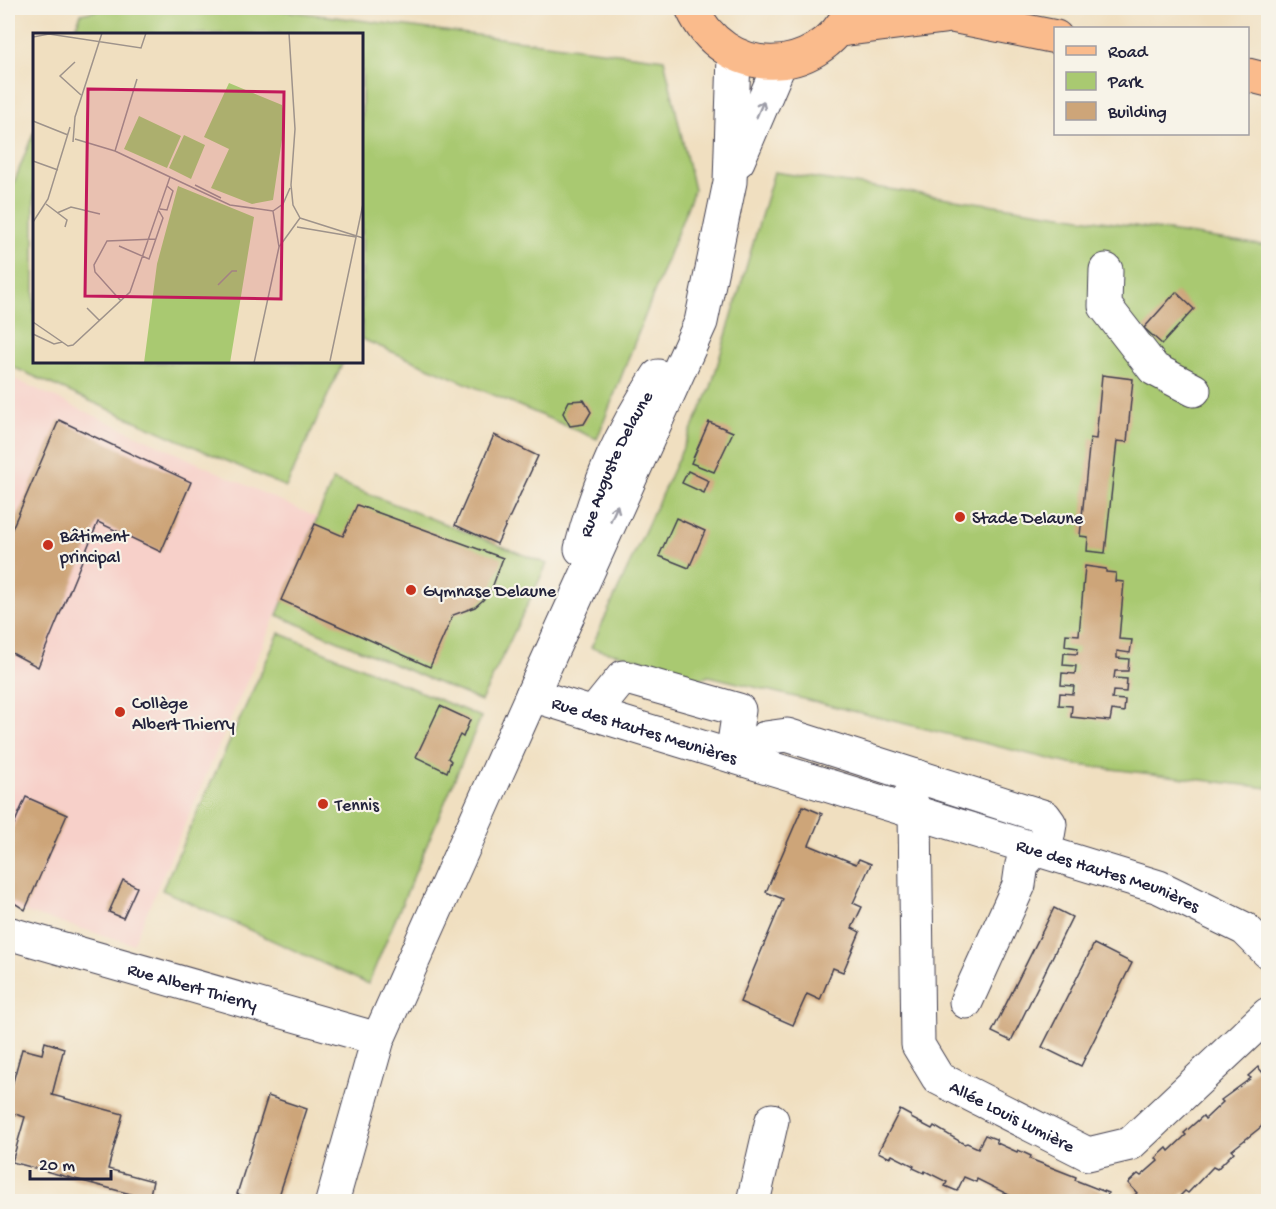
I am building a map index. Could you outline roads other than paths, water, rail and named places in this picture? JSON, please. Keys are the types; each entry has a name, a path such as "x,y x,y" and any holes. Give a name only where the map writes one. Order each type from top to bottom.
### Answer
{"main road":[{"path":"692,8 701,27 734,56 780,63 816,51 846,19 945,12 1054,37"},
{"path":"1249,75 1269,80"}],"street":[{"name":"Rue Auguste Delaune","path":"532,695 701,322 730,182 734,56"},
{"name":"Rue Auguste Delaune","path":"730,182 780,63"},
{"path":"1106,270 1106,306 1154,369 1194,390"},
{"path":"593,714 623,677 739,710 738,758"},
{"name":"Rue des Hautes Meunières","path":"332,1202 378,1038 532,695 1160,887 1245,929 1269,952"},
{"path":"738,758 765,738 787,735 1045,817 1050,824 1048,836 1038,850 1022,864 1019,885 966,1002"},
{"name":"Allée Louis Lumière","path":"917,776 910,797 915,812 918,1045 938,1078 1088,1154 1130,1144 1269,1014"},
{"name":"Rue Albert Thierry","path":"8,933 378,1038"},
{"path":"753,1202 772,1120"}],"place":[{"name":"Stade Delaune","path":"960,517"},
{"name":"Bâtiment principal","path":"48,545"},
{"name":"Gymnase Delaune","path":"411,590"},
{"name":"Collège Albert Thierry","path":"120,712"},
{"name":"Tennis","path":"323,804"}]}
